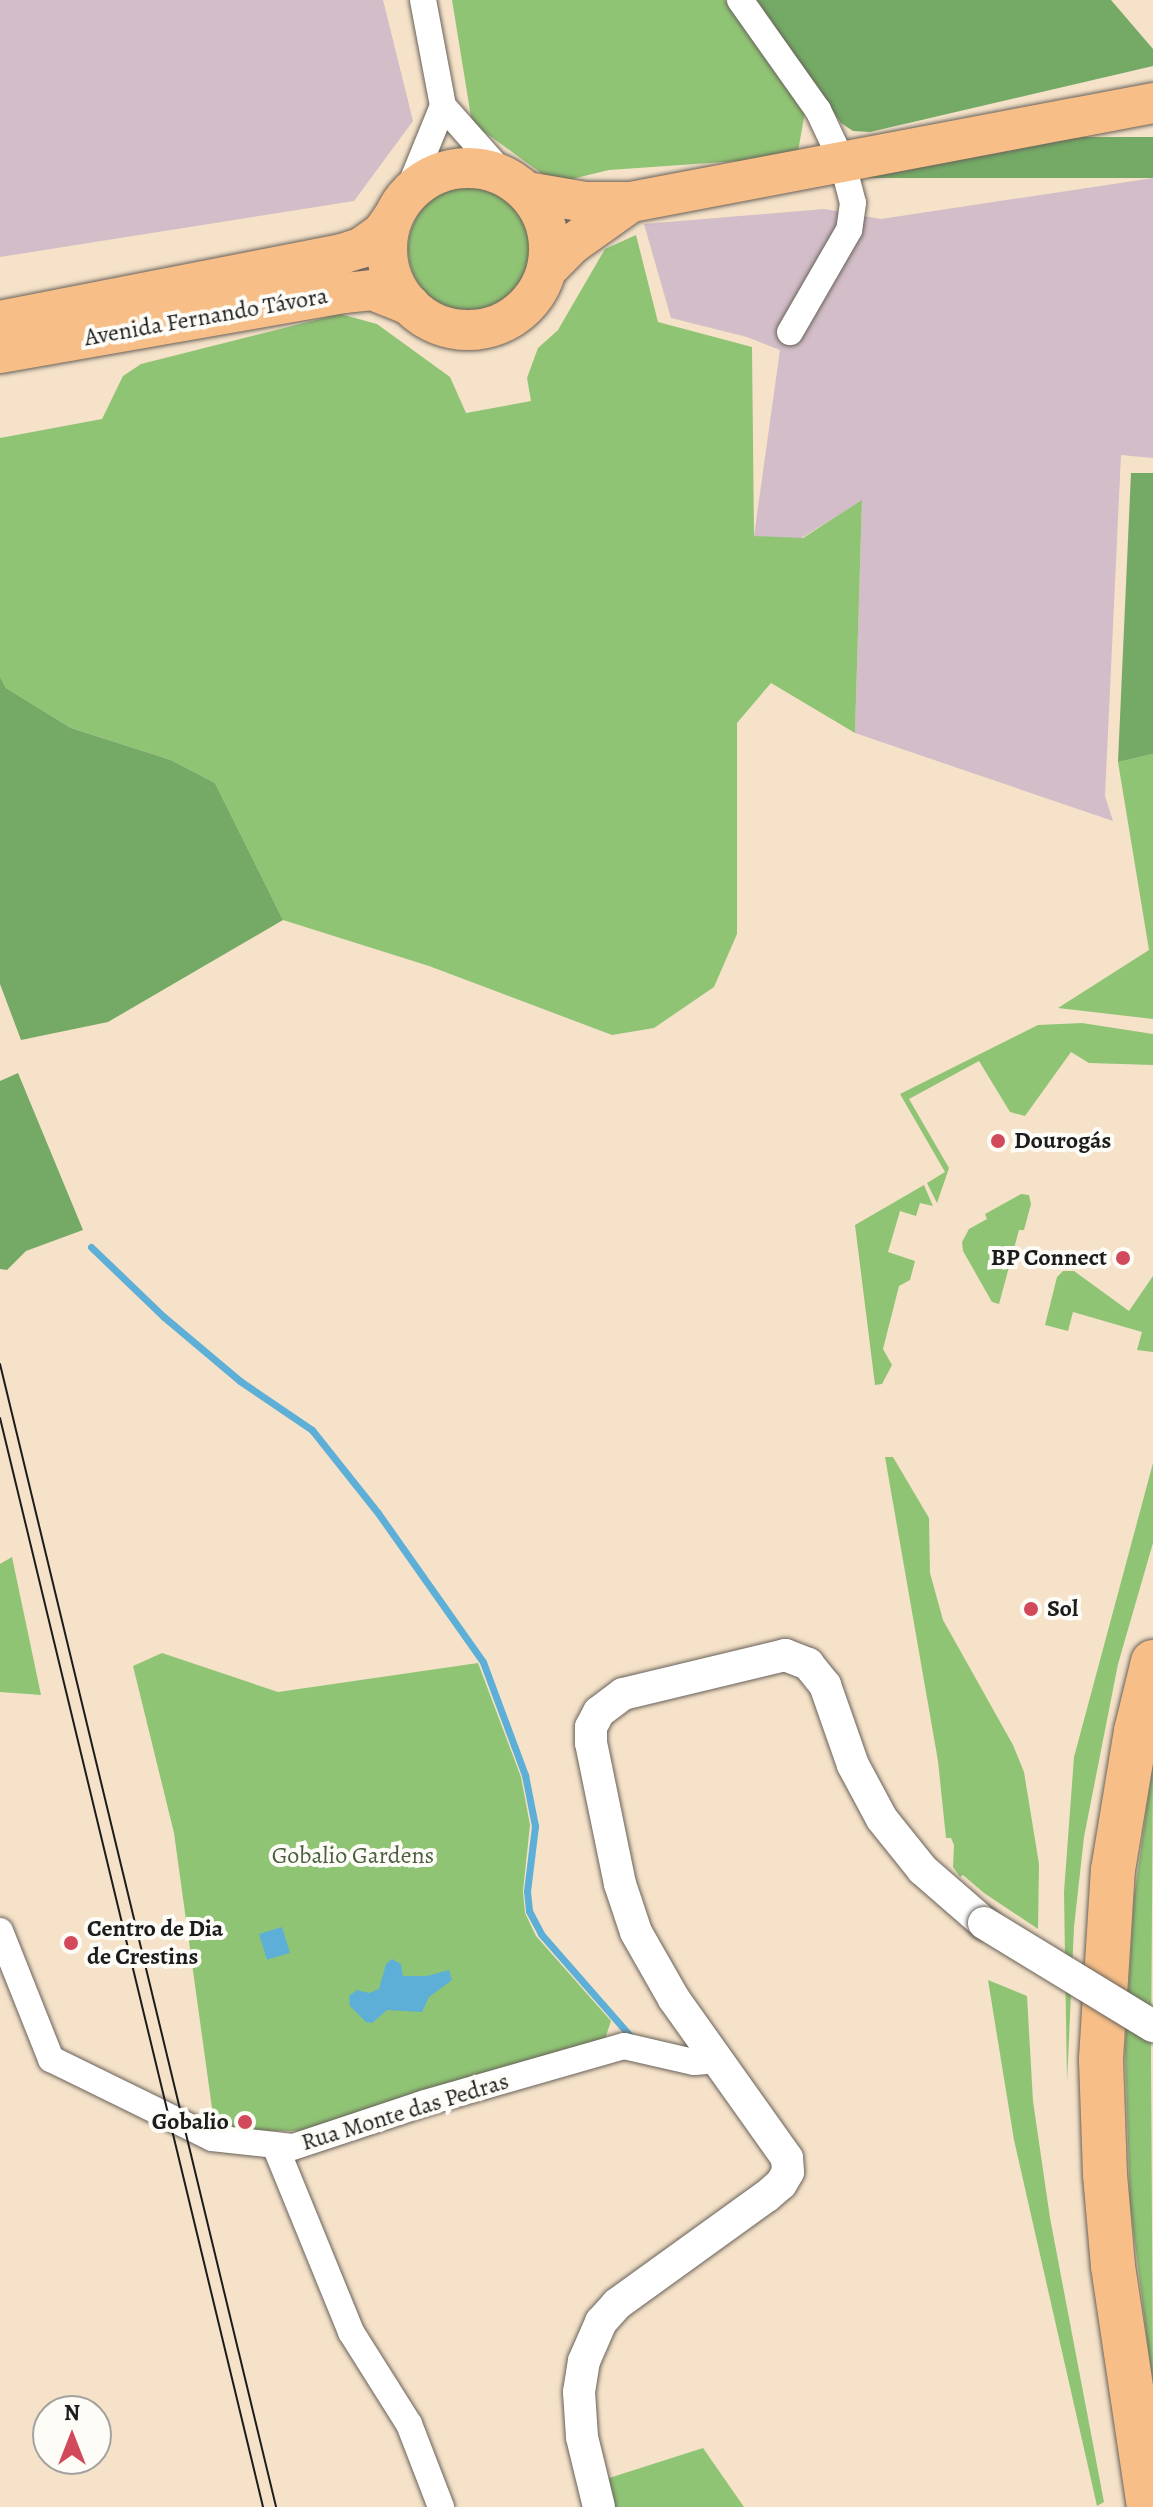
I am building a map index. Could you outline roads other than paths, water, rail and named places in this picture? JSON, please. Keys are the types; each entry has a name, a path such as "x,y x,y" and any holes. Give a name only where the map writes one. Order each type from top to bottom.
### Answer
{"highway":[{"path":"1149,2507 1113,2266 1105,2174 1101,2059 1113,1870 1136,1731 1153,1662"}],"main road":[{"path":"516,184 543,214 550,241 548,268 538,293 519,313 495,326 468,331 441,326 410,305 400,293 389,269 387,243 400,206 428,178 453,169 480,168 516,184 585,202 631,202 1153,103"},
{"path":"548,268 572,244 631,202"},
{"name":"Avenida Fernando Távora","path":"0,321 342,254 361,248 383,232 400,206"},
{"name":"Avenida Fernando Távora","path":"0,353 344,293 372,290 410,305"}],"street":[{"path":"423,0 443,106 516,184"},
{"path":"740,0 818,110 842,161 853,203 849,230 790,332"},
{"path":"400,206 443,106"},
{"path":"599,2507 582,2437 579,2392 584,2361 601,2322 617,2304 774,2190 788,2172 787,2158 654,1968 636,1932 620,1884 591,1743 591,1727 599,1712 623,1694 785,1655 808,1664 825,1685 853,1765 882,1819 923,1870 984,1923 1153,2026"},
{"name":"Rua Monte das Pedras","path":"0,1931 51,2059 212,2138 276,2148 293,2147 425,2103 624,2046 694,2062 707,2061 715,2055"},
{"path":"276,2148 351,2332 415,2435 441,2507"}],"water":[{"path":"282,1927 290,1953 267,1960 259,1934"},
{"path":"392,1959 401,1964 403,1976 427,1976 449,1970 452,1980 429,1997 422,2012 387,2010 372,2023 366,2022 350,2006 349,1996 357,1990 369,1993 379,1989 386,1964"}],"waterway":[{"path":"91,1247 164,1317 240,1381 312,1430 378,1513 483,1662 525,1775 535,1826 527,1891 529,1911 541,1934 632,2038"}],"tram line":[{"path":"0,1364 276,2507"},
{"path":"0,1418 263,2507"}],"place":[{"name":"Dourogás","path":"998,1141"},
{"name":"BP Connect","path":"1123,1258"},
{"name":"Sol","path":"1031,1609"},
{"name":"Centro de Dia de Crestins","path":"71,1943"},
{"name":"Gobalio","path":"245,2122"}],"park label":[{"name":"Gobalio Gardens","path":"353,1856"}]}
